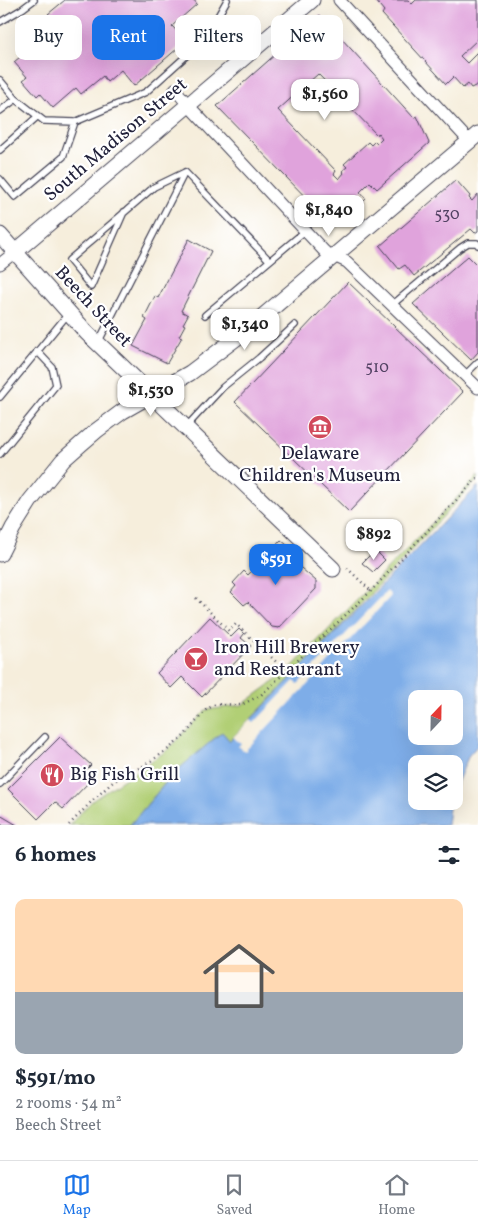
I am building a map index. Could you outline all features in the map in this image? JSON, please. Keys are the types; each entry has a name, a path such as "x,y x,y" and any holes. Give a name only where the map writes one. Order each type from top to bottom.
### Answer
{"street":[{"name":"South Madison Street","path":"14,252 312,0"},
{"path":"0,554 30,501 63,460 96,431 123,411 190,372 220,351 277,306 474,138 340,0"},
{"path":"175,89 325,252 347,262 478,388"},
{"name":"Beech Street","path":"0,235 98,343 333,569"},
{"path":"0,264 14,252"}],"lane":[{"path":"0,22 34,0"},
{"path":"0,80 16,99 44,121 75,122 146,92 205,39 227,0"},
{"path":"0,111 16,99"},
{"path":"0,150 38,116"},
{"path":"0,179 15,197 63,157 75,122"},
{"path":"186,172 269,260"},
{"path":"124,212 91,287 69,260 124,212 154,187 186,172"},
{"path":"98,343 186,172"},
{"path":"204,315 305,231"},
{"path":"392,305 460,248 468,243 476,243 478,245"},
{"path":"0,397 69,312"},
{"path":"185,428 222,387 259,358 295,325"},
{"path":"0,454 56,385 52,367 37,351"},
{"path":"465,375 478,362"},
{"path":"0,784 44,737"}],"path":[{"path":"69,825 114,781 166,752 206,710 214,705 221,704 242,705 261,696 370,591 478,478"},
{"path":"333,569 340,562 370,591"},
{"path":"196,598 229,631 236,624 287,672"}],"green space":[{"path":"478,476 478,479 304,665 229,741 222,732 173,774 130,825 69,825 93,800 166,751 206,710 242,705 287,672"}],"water":[{"path":"478,486 478,745 469,755 463,769 463,755 408,755 408,810 449,810 447,825 130,825 173,774 222,732 230,741"}],"pier":[{"path":"387,591 391,596 245,751 238,746 241,744 233,737 250,720 254,723 294,681 298,684"}],"building":[{"path":"65,0 194,0 197,4 184,15 175,15 175,23 172,26 175,29 175,51 165,59 165,15 92,15 92,60 164,60 134,86 121,70 107,82 103,76 81,94 76,88 53,108 40,93 37,96 23,80 27,77 14,62 16,60 82,60 82,15 48,14"},
{"path":"375,0 408,0 412,4 416,0 478,0 478,39 460,56 467,63 478,52 478,86 471,88 468,84 463,88 453,77 446,84 382,14 384,11"},
{"path":"343,40 414,118 417,116 429,143 377,189 370,182 360,192 366,199 341,223 317,209 217,106 271,58 271,60 343,60","holes":["318,74 377,135 378,133 382,138 377,143 375,141 371,145 368,142 344,164 347,167 342,171 344,173 339,179 334,174 336,171 278,110"]},
{"path":"456,180 472,201 478,194 478,231 475,233 471,229 414,276 405,265 399,269 380,246"},
{"path":"189,239 211,251 181,311 188,315 179,336 182,337 167,363 133,346 147,320 144,318 155,296 158,298"},
{"path":"468,256 478,266 478,352 471,360 413,304"},
{"path":"348,282 463,392 349,512 235,402"},
{"path":"281,540 299,555 294,562 316,581 316,589 279,628 272,627 248,602 244,605 231,592 236,586 233,583 244,571 248,575"},
{"path":"375,550 385,560 373,572 362,563"},
{"path":"210,617 231,637 239,629 244,634 241,638 251,646 202,697 182,677 171,688 157,673"},
{"path":"60,737 91,765 82,774 90,781 63,809 55,802 38,819 8,789"},
{"path":"0,815 17,825 0,825"}],"place":[{"name":"Delaware Children's Museum","path":"320,427"},
{"name":"Iron Hill Brewery and Restaurant","path":"196,659"},
{"name":"Big Fish Grill","path":"52,775"}]}
